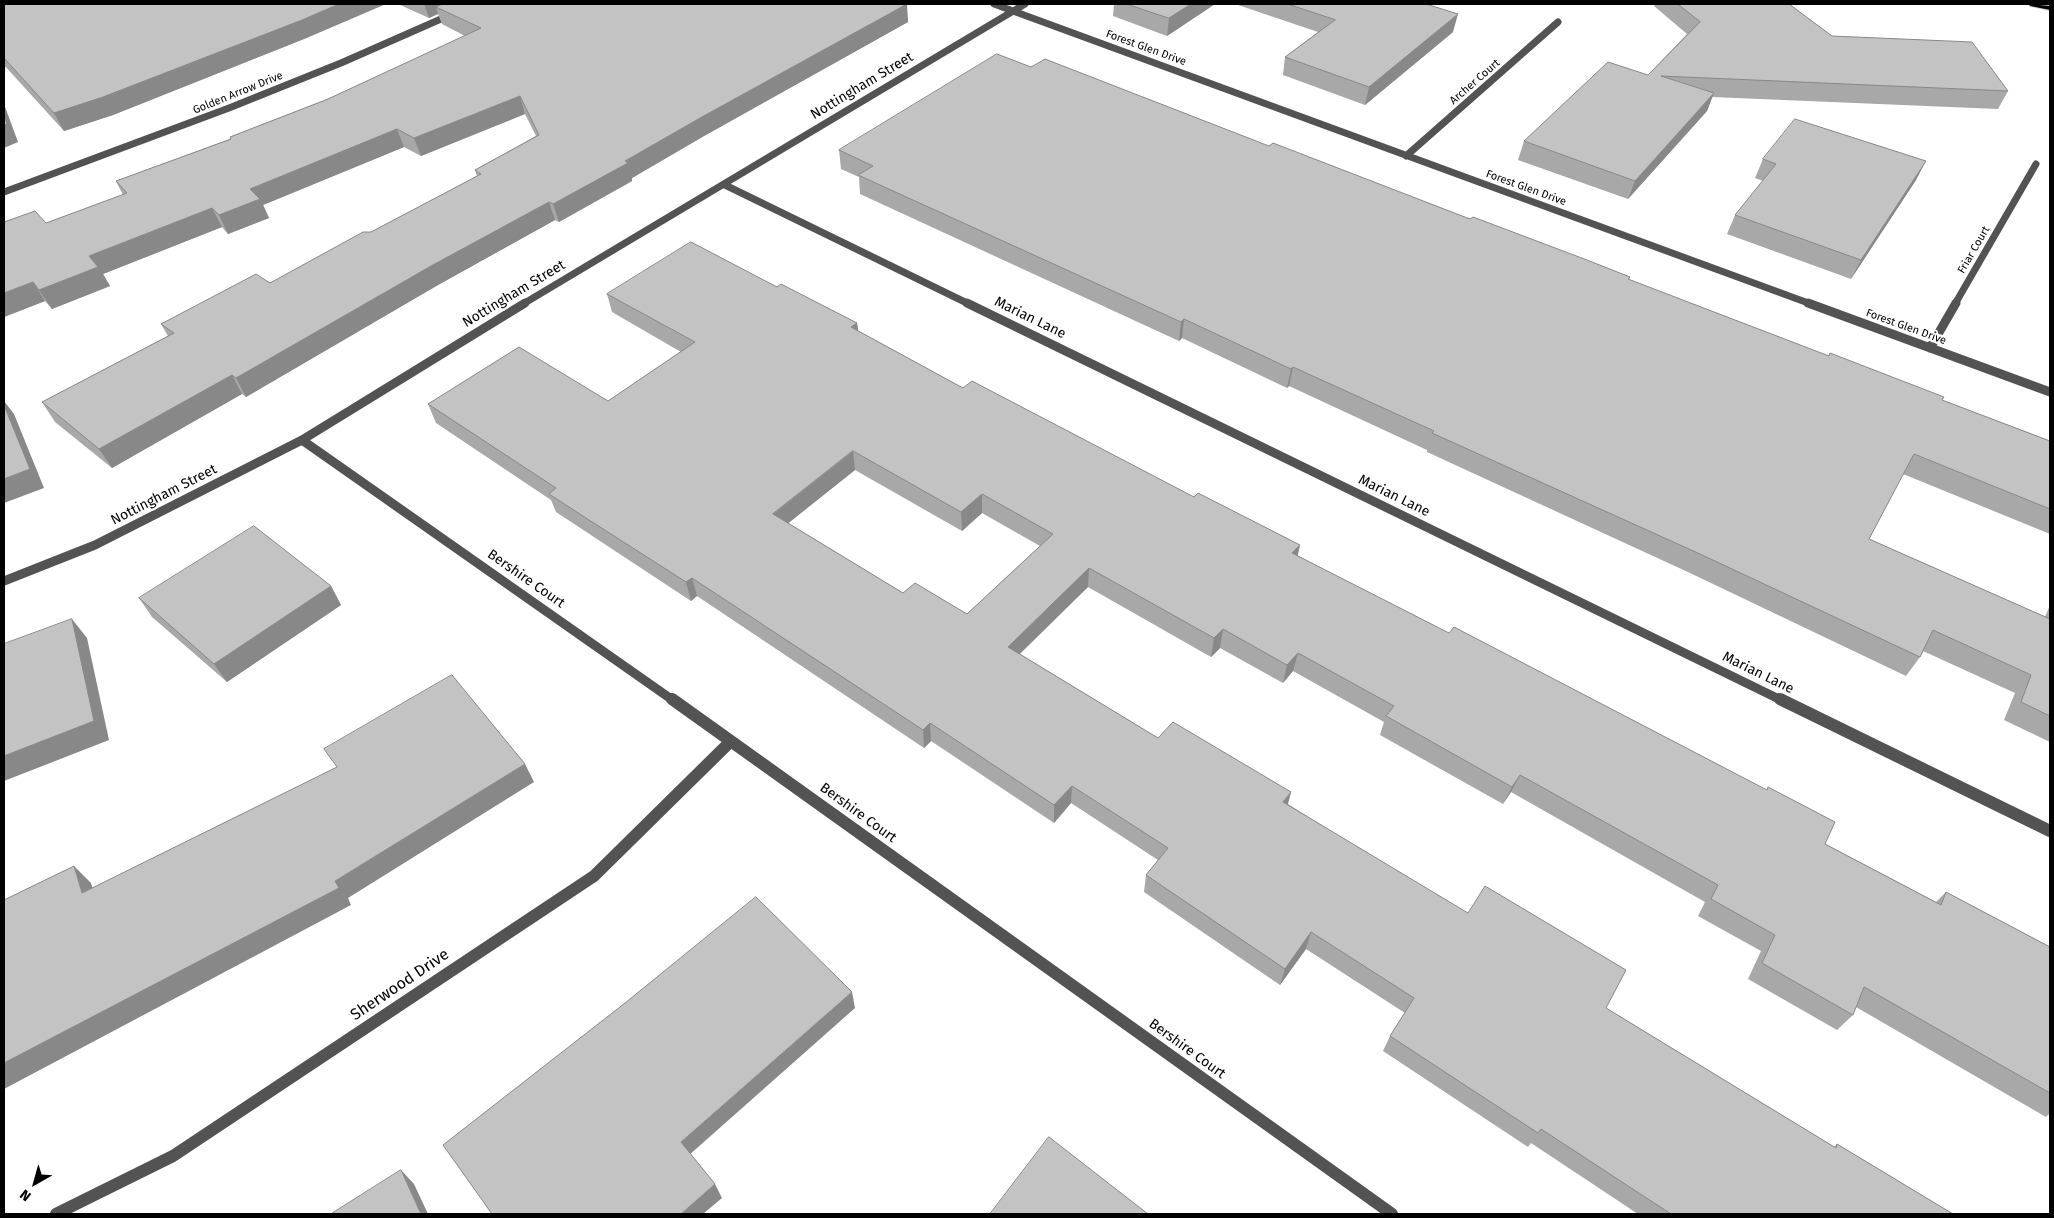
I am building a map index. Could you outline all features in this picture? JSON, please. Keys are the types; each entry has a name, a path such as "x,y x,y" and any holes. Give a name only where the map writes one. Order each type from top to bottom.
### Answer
{"main road":[{"path":"2032,4 2050,8"}],"street":[{"name":"Golden Arrow Drive","path":"4,192 237,105 341,63 475,4"},
{"name":"Forest Glen Drive","path":"994,4 2050,392"},
{"name":"Nottingham Street","path":"4,581 95,546 302,440 490,324 1025,4"},
{"name":"Archer Court","path":"1406,156 1558,22"},
{"name":"Friar Court","path":"1930,348 2036,164"},
{"name":"Marian Lane","path":"725,185 2050,831"},
{"name":"Bershire Court","path":"302,440 732,741 1392,1214"},
{"name":"Sherwood Drive","path":"56,1214 173,1156 594,876 732,741"}],"building":[{"path":"4,4 339,4 103,97 54,113 4,58"},
{"path":"443,4 907,4 625,161 628,163 553,204 549,202 431,266 236,378 232,375 99,449 42,402 174,333 161,324 256,274 270,283 363,232 371,232 481,174 475,170 539,135 520,96 414,138 397,129 250,189 260,199 219,215 212,208 89,256 98,267 39,290 33,282 4,293 4,222 35,211 46,223 127,193 116,181 231,139 230,137 328,99 481,28 436,7"},
{"path":"1127,4 1191,4 1169,18"},
{"path":"1288,4 1426,4 1458,14 1369,87 1285,57 1335,20"},
{"path":"1678,4 1789,4 1832,36 1972,42 2008,91 1661,76 1714,93 1635,181 1524,141 1608,62 1648,75 1700,22"},
{"path":"997,54 1031,67 1045,59 1269,146 1273,143 1470,219 1473,217 1587,260 1630,277 1628,279 1829,356 1830,353 1944,397 1942,400 2050,441 2050,509 1914,454 1869,539 2050,619 2050,716 2021,702 2031,675 1933,630 1920,657 1700,554 1432,433 1434,431 1293,367 1291,369 1184,319 1181,322 858,175 873,166 839,150"},
{"path":"1795,119 1926,161 1861,260 1735,215 1776,164 1763,159"},
{"path":"691,242 777,287 781,284 857,323 851,327 963,388 972,381 1194,497 1198,493 1300,545 1292,553 1449,633 1454,627 1767,790 1768,787 1835,822 1825,844 1941,905 1946,892 2050,947 2050,1093 1864,987 1853,1015 1762,963 1775,935 1711,899 1718,885 1520,775 1512,787 1386,716 1394,706 1298,653 1287,665 1223,629 1214,638 1089,568 1008,647 1158,738 1173,722 1291,792 1283,802 1468,913 1485,886 1626,970 1606,1008 1836,1148 1837,1144 1953,1214 1671,1214 1541,1129 1538,1133 1390,1036 1414,998 1311,932 1285,969 1146,875 1168,848 1072,786 1054,805 930,723 923,730 692,578 686,582 549,494 556,488 428,404 519,347 608,401 695,342 607,294","holes":["853,451 961,512 982,494 1053,534 967,614 915,583 903,593 773,514"]},
{"path":"4,405 30,469 4,479"},
{"path":"254,526 331,586 214,664 139,598"},
{"path":"72,619 94,721 4,756 4,644"},
{"path":"452,675 525,764 335,881 339,888 4,1063 4,900 74,866 82,893 337,767 324,749"},
{"path":"756,897 852,992 681,1142 715,1184 681,1214 492,1214 443,1145 625,1003"},
{"path":"1049,1137 1148,1214 990,1214"},
{"path":"401,1170 421,1214 331,1214"}]}
